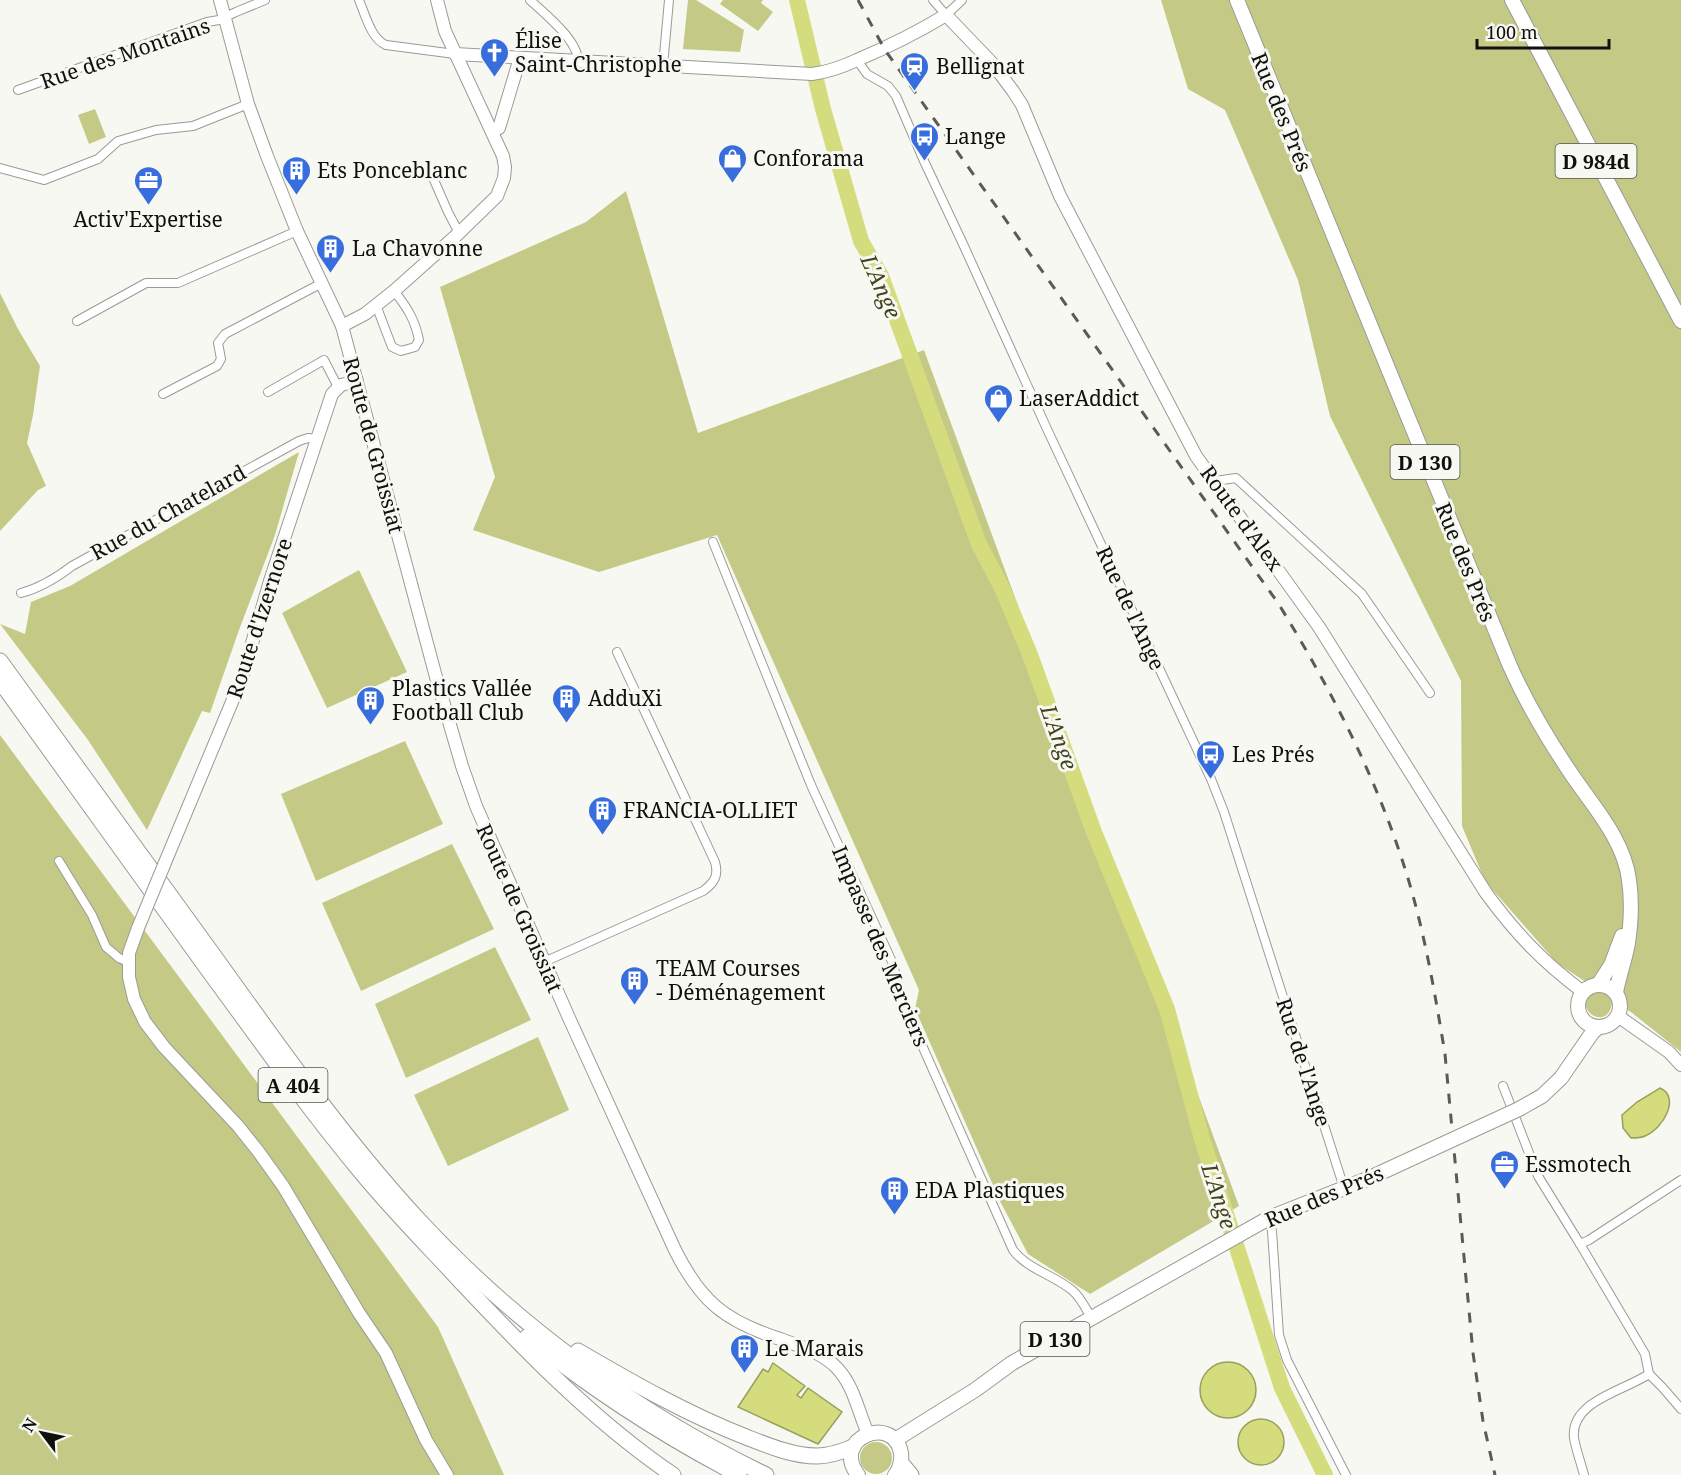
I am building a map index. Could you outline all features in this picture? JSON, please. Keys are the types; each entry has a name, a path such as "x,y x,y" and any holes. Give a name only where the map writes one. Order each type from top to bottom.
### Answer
{"highway":[{"name":"A 404","path":"0,661 336,1122 424,1225 468,1269 524,1319 581,1364 638,1403 705,1444 766,1475"},
{"name":"A 404","path":"0,681 315,1115 362,1174 434,1253 497,1311 583,1380 669,1436 739,1475"},
{"path":"434,1253 489,1312 584,1404 634,1448 673,1475"},
{"path":"524,1319 654,1395 741,1435 806,1455 832,1455 853,1448"}],"main road":[{"name":"Rue des Prés","path":"1237,0 1509,666 1537,719 1624,857 1629,878 1630,912 1628,942 1616,992"},
{"name":"D 984d","path":"1512,0 1681,321"},
{"name":"Rue des Prés","path":"1598,985 1611,965 1630,912"},
{"path":"1598,985 1605,985 1616,992 1621,1004 1618,1016 1610,1025 1597,1028 1583,1021 1578,1003 1583,992 1598,985"},
{"name":"D 130","path":"1565,1073 1585,1029 1583,1021"},
{"name":"D 130","path":"1565,1073 1597,1028"},
{"name":"Rue des Prés","path":"895,1440 1012,1364 1225,1242 1269,1218 1365,1180 1519,1109 1542,1096 1565,1073"},
{"path":"858,1475 851,1461 853,1448 868,1434 881,1433 895,1440 900,1449 902,1471"}],"street":[{"name":"Route de Groissiat","path":"220,0 248,104 297,231 342,326 462,766 492,847 661,1221 691,1279 711,1303 736,1322 818,1354 836,1367 846,1379 853,1393 868,1434"},
{"name":"Rue des Montains","path":"18,90 225,17 265,0"},
{"path":"358,0 380,42 442,54 801,74 823,73 857,60 920,31 946,15 962,0"},
{"path":"342,326 394,291 459,233 497,196 501,188 505,167 503,156 455,54 437,0"},
{"path":"530,0 566,36 578,53 578,61"},
{"path":"663,66 669,0"},
{"path":"933,0 946,15"},
{"name":"Route d'Alex","path":"946,15 992,63 1018,98 1076,229 1196,456 1319,627 1486,893 1528,945 1554,970 1583,992"},
{"path":"492,131 499,128 520,58"},
{"name":"Rue de l'Ange","path":"857,60 867,74 888,86 896,96 1051,437 1211,779 1224,812 1344,1188"},
{"path":"0,168 44,180 98,159 118,141 156,130 194,126 248,104"},
{"path":"434,180 459,233"},
{"path":"76,321 146,283 178,284 297,231"},
{"path":"163,394 217,366 221,359 218,343 225,334 322,283"},
{"path":"376,305 392,347 401,351 415,347 419,340 416,325 406,306 394,291"},
{"path":"268,392 324,360 338,387 357,381"},
{"name":"Route d'Izernore","path":"338,387 332,394 270,581 242,678 132,942 129,962 131,989 145,1022 164,1047 238,1126 283,1186 386,1353 426,1440 447,1475"},
{"name":"Rue du Chatelard","path":"21,594 56,579 72,566 299,441 308,438 318,439"},
{"path":"1215,482 1236,478 1362,594 1430,693"},
{"name":"Impasse des Merciers","path":"713,542 811,785 893,964 901,998 1013,1250 1022,1260 1071,1289 1092,1318"},
{"path":"544,962 703,891 715,879 717,870 715,862 617,652"},
{"path":"58,861 92,915 106,947 119,958 129,962"},
{"path":"1618,1016 1669,1052 1681,1065"},
{"path":"1503,1086 1538,1176 1645,1354 1648,1374 1681,1409"},
{"path":"1580,1244 1681,1180"},
{"path":"1269,1218 1272,1231 1279,1335 1287,1360 1346,1475"},
{"path":"1584,1475 1574,1437 1579,1415 1588,1406 1639,1381 1648,1374"}],"shaded area":[{"path":"688,0 696,0 744,30 740,52 683,49"},
{"path":"723,0 763,0 761,3 773,12 758,31 720,4"},
{"path":"1161,0 1681,0 1681,1052 1631,1012 1612,1000 1610,1011 1605,1016 1598,1017 1587,1010 1586,1003 1589,996 1598,990 1557,963 1485,881 1462,826 1461,681 1330,416 1298,280 1225,110 1188,89"},
{"path":"95,109 106,137 89,144 78,115"},
{"path":"626,191 698,433 924,350 1239,1206 1090,1294 1028,1254 1001,1203 915,1009 919,990 717,535 599,572 473,530 495,477 440,287 586,222"},
{"path":"0,293 40,366 27,443 46,486 38,490 0,531"},
{"path":"299,452 275,535 210,713 202,711 147,830 88,740 0,624 25,634 31,602 70,586"},
{"path":"359,570 407,672 327,708 282,613"},
{"path":"0,735 438,1327 504,1475 0,1475"},
{"path":"405,741 443,824 316,881 281,794"},
{"path":"452,844 494,929 361,991 322,903"},
{"path":"495,947 531,1020 406,1078 375,1004"},
{"path":"538,1037 569,1110 448,1166 414,1095"},
{"path":"1660,1088 1669,1098 1667,1113 1663,1120 1652,1132 1642,1137 1631,1138 1623,1128 1622,1115 1637,1102"},
{"path":"1222,1362 1234,1362 1244,1366 1252,1374 1256,1390 1252,1406 1244,1414 1234,1418 1222,1418 1212,1414 1204,1406 1200,1396 1200,1384 1204,1374 1212,1366"},
{"path":"773,1363 805,1386 797,1395 801,1398 808,1388 842,1412 818,1444 738,1407 763,1369 768,1372"},
{"path":"1261,1419 1277,1426 1284,1442 1277,1458 1261,1465 1245,1458 1238,1442 1245,1426"},
{"path":"876,1442 887,1447 892,1458 887,1469 876,1474 865,1469 860,1458 865,1447"}],"waterway":[{"name":"L'Ange","path":"797,0 823,109 861,241 881,276 979,544 1002,588 1029,652 1094,832 1167,1009 1202,1139 1282,1388 1325,1475"}],"railway":[{"path":"858,0 885,50 1278,603 1334,701 1367,769 1407,875 1433,987 1445,1054 1473,1353 1483,1421 1495,1475"}],"place":[{"name":"Élise Saint-Christophe","path":"494,78"},
{"name":"Bellignat","path":"915,92"},
{"name":"Lange","path":"924,162"},
{"name":"Conforama","path":"732,184"},
{"name":"Ets Ponceblanc","path":"296,196"},
{"name":"Activ'Expertise","path":"148,206"},
{"name":"La Chavonne","path":"331,274"},
{"name":"LaserAddict","path":"998,424"},
{"name":"AdduXi","path":"567,724"},
{"name":"Plastics Vallée Football Club","path":"371,726"},
{"name":"Les Prés","path":"1211,780"},
{"name":"FRANCIA-OLLIET","path":"602,836"},
{"name":"TEAM Courses - Déménagement","path":"635,1006"},
{"name":"Essmotech","path":"1504,1190"},
{"name":"EDA Plastiques","path":"894,1216"},
{"name":"Le Marais","path":"744,1374"}]}
